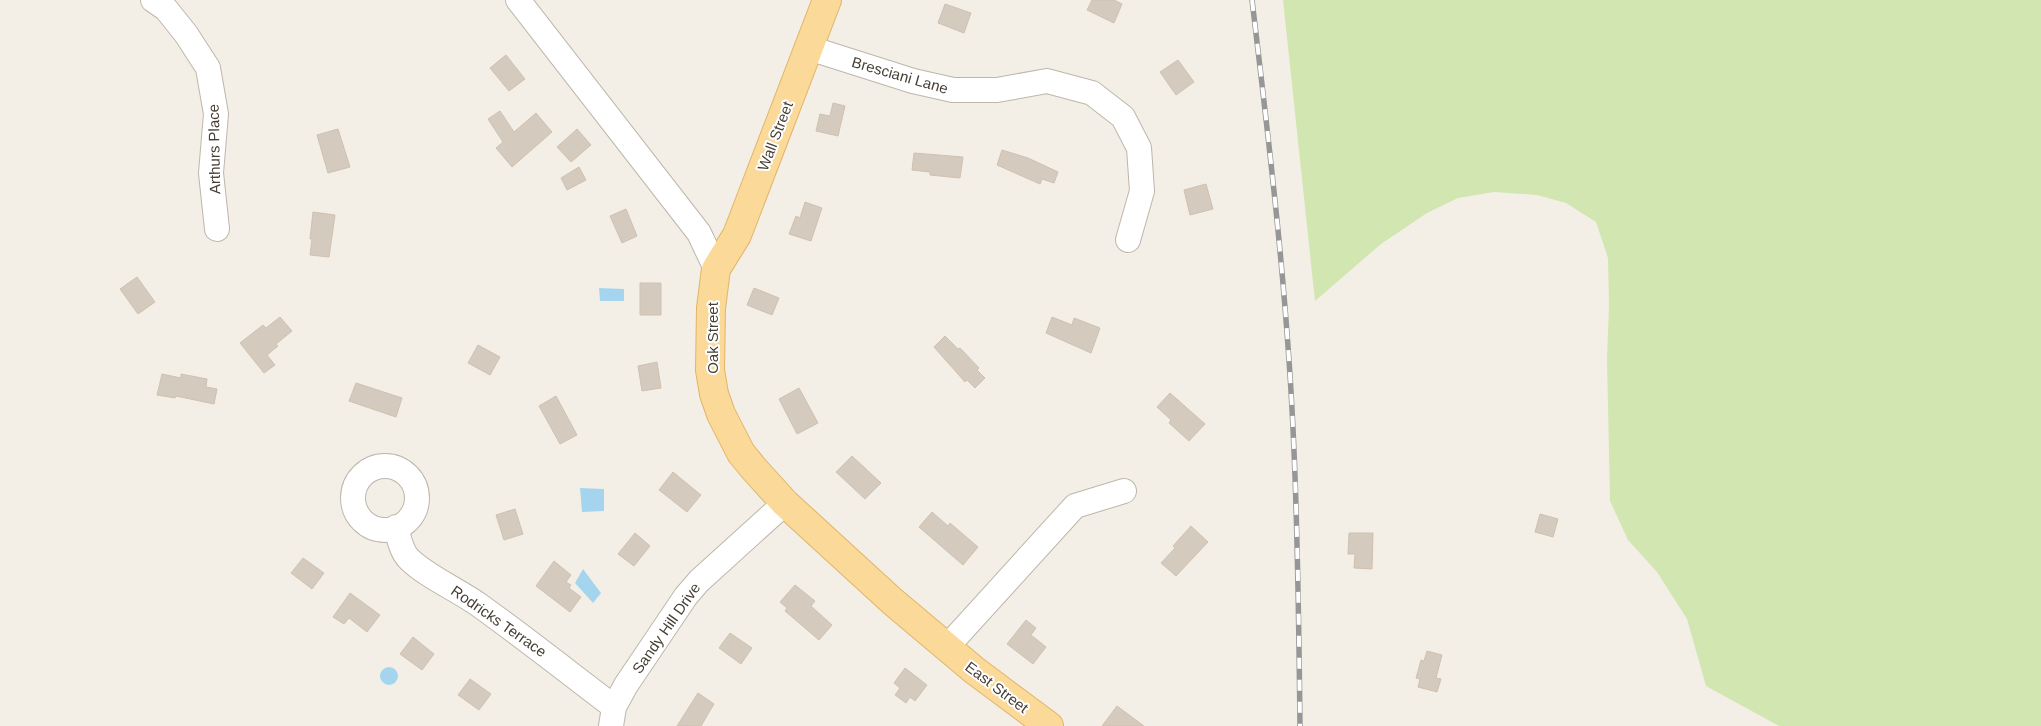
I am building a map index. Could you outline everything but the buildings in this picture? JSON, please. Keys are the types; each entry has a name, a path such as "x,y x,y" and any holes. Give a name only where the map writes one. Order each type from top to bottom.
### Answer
{"main road":[{"name":"Wall Street","path":"716,269 737,235 827,0"},
{"name":"Oak Street","path":"716,269 710,316 710,370 714,394 721,414 742,453 785,503 811,528 946,648"},
{"name":"East Street","path":"946,648 1049,726"}],"street":[{"name":"Arthurs Place","path":"154,0 166,9 186,34 208,68 216,114 211,173 218,228"},
{"path":"518,0 699,233 716,269"},
{"name":"Bresciani Lane","path":"808,48 913,81 953,90 997,90 1047,81 1092,93 1122,117 1139,148 1142,190 1128,240"},
{"path":"946,648 1075,506 1124,491"},
{"name":"Sandy Hill Drive","path":"612,717 626,685 686,596 711,569 785,503"},
{"name":"Rodricks Terrace","path":"396,527 403,551 408,558 422,570 453,588 510,627 612,717"}],"green space":[{"path":"1283,0 2041,0 2041,726 1779,726 1706,686 1687,619 1657,572 1628,540 1610,501 1607,360 1608,258 1596,222 1566,203 1537,195 1494,192 1458,198 1427,213 1381,244 1315,301"}],"water":[{"path":"599,288 624,289 624,301 600,301"},
{"path":"580,488 604,489 604,511 582,512"},
{"path":"583,569 601,593 593,603 575,583"},
{"path":"385,667 393,667 398,672 396,683 385,685 380,680 380,672"}],"railway":[{"path":"1252,0 1278,225 1291,394 1299,623 1300,726"}]}
